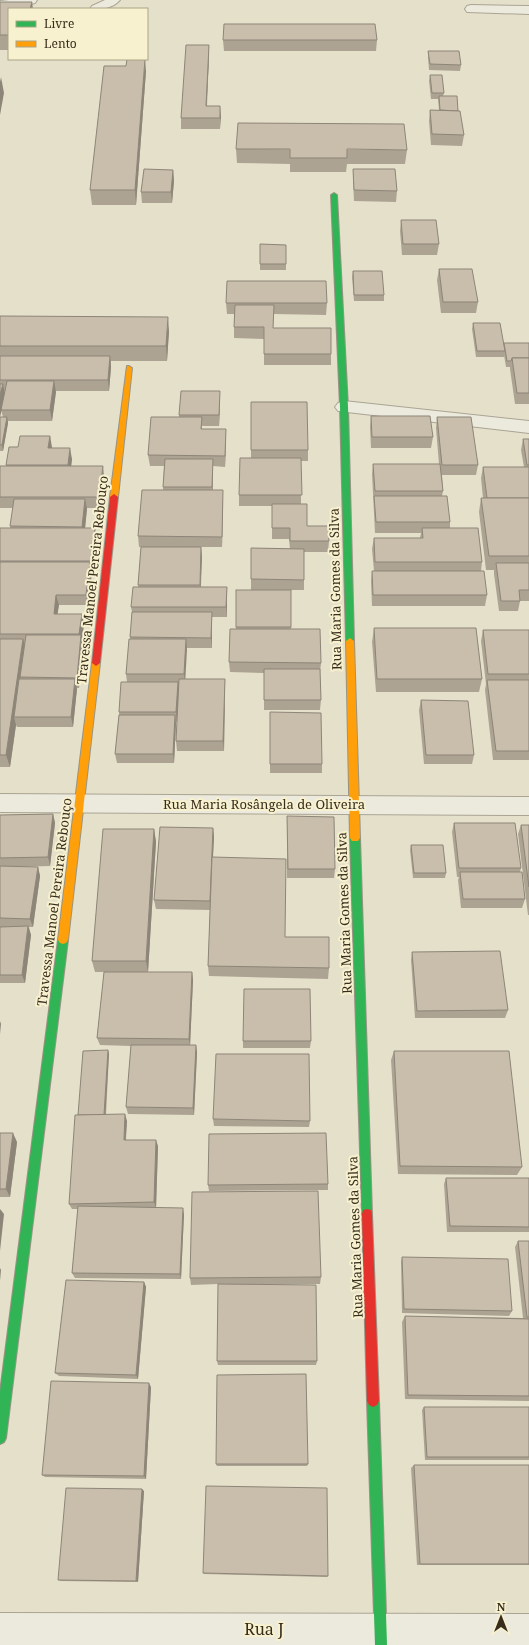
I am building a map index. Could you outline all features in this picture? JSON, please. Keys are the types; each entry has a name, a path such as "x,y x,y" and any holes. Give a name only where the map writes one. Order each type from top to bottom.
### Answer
{"street":[{"name":"Rua Maria Gomes da Silva","path":"334,195 344,407 354,805 380,1637"},
{"name":"Travessa Manoel Pereira Rebouço","path":"0,1438 80,803 129,368"},
{"path":"344,407 529,427"},
{"name":"Rua Maria Rosângela de Oliveira","path":"0,803 529,806"},
{"name":"Rua J","path":"0,1629 380,1637 529,1630"}],"lane":[{"path":"0,4 31,0"},
{"path":"98,8 114,0"},
{"path":"471,9 529,10"}],"building":[{"path":"0,2 32,2 30,8 8,8 8,35 0,35"},
{"path":"224,24 375,24 377,40 223,40"},
{"path":"186,45 209,45 206,106 220,106 220,118 181,118"},
{"path":"428,51 459,51 461,65 430,64"},
{"path":"127,60 145,60 135,190 90,190 104,66 126,66"},
{"path":"430,75 442,75 444,93 432,93"},
{"path":"439,96 457,96 458,111 440,110"},
{"path":"430,110 460,111 464,135 432,134"},
{"path":"238,123 404,124 407,150 347,149 347,158 290,158 290,149 236,149"},
{"path":"144,169 173,170 171,192 141,192"},
{"path":"353,169 395,169 397,191 354,190"},
{"path":"401,220 436,220 439,244 403,244"},
{"path":"260,244 286,245 286,264 260,264"},
{"path":"439,269 472,269 478,302 443,302"},
{"path":"353,271 382,271 384,295 354,295"},
{"path":"227,281 326,281 327,303 226,303"},
{"path":"235,305 274,305 273,328 331,328 331,354 264,354 264,327 234,327"},
{"path":"0,316 168,317 166,346 0,346"},
{"path":"473,323 500,323 505,351 477,351"},
{"path":"504,343 529,343 529,358 512,358 511,361 507,361"},
{"path":"0,356 110,356 108,380 0,380"},
{"path":"512,358 529,358 529,393 517,393"},
{"path":"7,381 54,381 50,410 1,410"},
{"path":"0,384 3,384 0,395"},
{"path":"181,391 220,391 219,415 179,415"},
{"path":"251,402 307,402 308,450 251,450"},
{"path":"371,416 430,416 433,437 372,437"},
{"path":"0,417 7,417 2,445 0,445"},
{"path":"151,417 202,417 201,429 226,429 225,456 148,455"},
{"path":"437,417 471,417 478,465 442,465"},
{"path":"20,436 50,436 48,448 70,448 68,465 6,465 9,447 18,447"},
{"path":"523,439 529,439 529,465 527,465"},
{"path":"240,458 301,458 302,495 239,495"},
{"path":"165,459 213,459 212,487 163,487"},
{"path":"373,464 440,464 443,491 375,491"},
{"path":"0,466 103,466 99,497 0,497"},
{"path":"483,467 529,467 529,498 487,498"},
{"path":"142,490 223,490 222,537 138,536"},
{"path":"374,496 447,496 450,522 376,522"},
{"path":"481,498 529,498 529,556 489,556"},
{"path":"14,499 85,499 82,527 10,526"},
{"path":"272,504 307,504 307,526 328,526 329,541 290,541 290,528 272,528"},
{"path":"0,528 95,528 91,561 0,561"},
{"path":"422,528 478,528 482,562 375,562 374,538 423,538"},
{"path":"141,547 201,547 200,585 138,585"},
{"path":"251,548 304,549 304,580 251,579"},
{"path":"0,562 90,562 86,595 56,595 54,614 82,614 79,634 0,634"},
{"path":"496,563 529,563 529,590 519,590 520,601 501,601"},
{"path":"372,571 484,571 487,595 373,595"},
{"path":"133,587 227,587 226,607 131,607"},
{"path":"236,590 291,590 291,627 236,627"},
{"path":"132,612 212,612 211,638 130,637"},
{"path":"374,628 476,628 482,679 377,679"},
{"path":"230,629 320,629 321,663 229,662"},
{"path":"483,630 529,630 529,674 488,674"},
{"path":"26,635 81,635 77,678 20,677"},
{"path":"0,639 23,639 6,755 0,755"},
{"path":"129,639 186,639 184,674 126,674"},
{"path":"264,669 320,669 321,700 264,700"},
{"path":"19,679 75,679 71,717 14,717"},
{"path":"179,679 225,679 223,741 176,741"},
{"path":"487,680 529,680 529,751 496,751"},
{"path":"121,682 178,682 176,712 119,712"},
{"path":"421,700 468,701 474,755 426,755"},
{"path":"270,712 321,713 322,764 270,764"},
{"path":"119,715 175,715 173,754 115,754"},
{"path":"53,814 48,857 0,858 0,815"},
{"path":"287,816 334,817 335,869 288,869"},
{"path":"454,823 515,823 521,868 459,868"},
{"path":"521,825 529,825 529,887"},
{"path":"160,827 213,828 210,901 154,900"},
{"path":"103,829 154,829 146,961 92,961"},
{"path":"411,845 443,845 446,873 414,873"},
{"path":"212,857 286,859 285,937 329,937 329,968 208,966"},
{"path":"0,866 38,867 30,919 0,918"},
{"path":"460,872 522,872 525,899 463,899"},
{"path":"28,926 22,975 0,975 0,927"},
{"path":"500,951 508,1010 417,1011 412,952"},
{"path":"104,972 192,972 189,1039 97,1038"},
{"path":"244,989 310,989 311,1041 243,1041"},
{"path":"131,1045 196,1045 193,1108 126,1107"},
{"path":"108,1050 104,1115 78,1115 83,1051"},
{"path":"394,1051 509,1051 522,1167 400,1166"},
{"path":"216,1054 309,1054 310,1121 213,1119"},
{"path":"125,1114 124,1140 156,1140 154,1202 69,1204 75,1115"},
{"path":"0,1133 13,1133 6,1189 0,1189"},
{"path":"326,1133 328,1184 208,1185 209,1134"},
{"path":"446,1178 529,1178 529,1227 450,1226"},
{"path":"318,1191 321,1277 190,1278 192,1192"},
{"path":"78,1206 183,1208 180,1274 72,1273"},
{"path":"518,1241 529,1241 529,1317 527,1317"},
{"path":"402,1257 508,1259 512,1311 404,1309"},
{"path":"66,1280 144,1282 136,1375 55,1373"},
{"path":"218,1284 316,1285 317,1361 217,1361"},
{"path":"405,1316 529,1319 529,1396 408,1395"},
{"path":"306,1374 308,1464 216,1464 217,1375"},
{"path":"51,1381 149,1383 144,1476 42,1475"},
{"path":"424,1407 529,1407 529,1457 427,1457"},
{"path":"414,1465 529,1465 529,1564 420,1564"},
{"path":"206,1486 327,1488 328,1576 203,1573"},
{"path":"66,1488 142,1489 136,1581 58,1580"}],"traffic: fast":[{"path":"334,195 344,407 350,641"},
{"path":"355,838 367,1214"},
{"path":"0,1438 63,940"},
{"path":"373,1401 381,1645"}],"traffic: slow":[{"path":"114,497 129,368"},
{"path":"350,641 355,838"},
{"path":"63,940 96,663"}],"traffic: jam":[{"path":"96,663 114,497"},
{"path":"367,1214 373,1401"}]}
